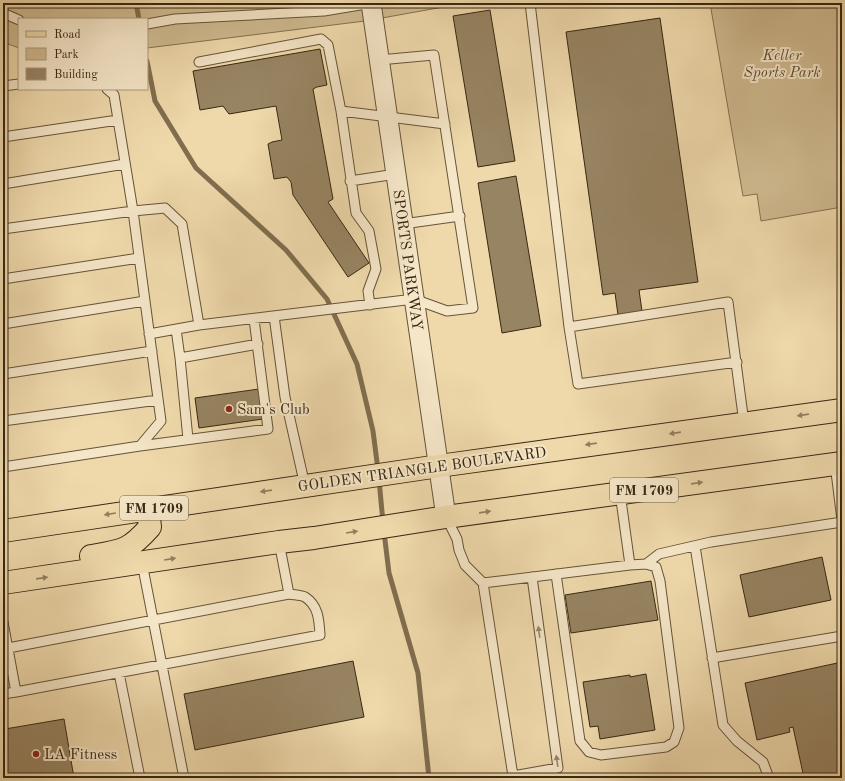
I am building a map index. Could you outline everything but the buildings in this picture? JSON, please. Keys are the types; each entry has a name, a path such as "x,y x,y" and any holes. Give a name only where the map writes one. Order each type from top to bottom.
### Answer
{"main road":[{"name":"GOLDEN TRIANGLE BOULEVARD","path":"3,531 439,466 842,410"},
{"name":"FM 1709","path":"3,583 314,538 446,517 838,463"},
{"path":"3,569 118,552 136,543 150,527 148,509"}],"street":[{"name":"SPORTS PARKWAY","path":"371,3 446,517"}],"lane":[{"path":"148,24 175,19 324,11 371,3"},
{"path":"530,3 569,327 578,384 737,362"},
{"path":"3,13 18,20"},
{"path":"199,62 320,39 328,45 341,111 356,213 370,231 376,269 368,291 370,305"},
{"path":"149,334 199,325 300,314 414,299 447,311 474,308 434,55 379,60"},
{"path":"3,86 18,84"},
{"path":"108,90 114,96 133,211 161,421 140,446"},
{"path":"341,111 444,124"},
{"path":"3,137 118,120"},
{"path":"3,184 125,164"},
{"path":"350,180 396,174"},
{"path":"3,230 133,211 165,208 182,224 199,325"},
{"path":"403,224 460,216"},
{"path":"3,279 139,258"},
{"path":"3,324 145,301"},
{"path":"569,327 728,302 744,423"},
{"path":"274,316 285,397 305,486"},
{"path":"3,467 188,439 268,429 254,319"},
{"path":"176,329 188,439"},
{"path":"180,358 258,344"},
{"path":"3,374 152,351"},
{"path":"3,421 158,400"},
{"path":"646,564 659,554 711,542 842,521 838,463"},
{"path":"620,493 630,565"},
{"path":"446,517 457,539 459,550 465,565 484,583 513,776 558,768 532,577"},
{"path":"279,542 289,594"},
{"path":"695,546 723,725 737,741 763,762 769,778"},
{"path":"142,563 184,778"},
{"path":"484,583 556,574 630,565 646,564 656,567 660,581 678,728 674,742 666,747 601,755 589,752 580,741 556,574"},
{"path":"3,694 320,635 318,615 312,604 304,596 289,594 154,621 5,648"},
{"path":"3,622 5,648 16,692"},
{"path":"712,658 842,636"},
{"path":"119,673 140,778"}],"green space":[{"path":"3,3 466,3 365,21 148,48 148,18 18,18 18,48 3,42"},
{"name":"Keller Sports Park","path":"710,3 842,3 842,207 761,221 757,194 743,196"}],"waterway":[{"path":"136,3 139,18"},
{"path":"148,66 155,101 196,168 286,250 327,299 357,364 373,431 378,470"},
{"path":"379,480 383,522"},
{"path":"384,532 389,573 418,673 429,778"}],"place":[{"name":"Sam's Club","path":"229,409"},
{"name":"LA Fitness","path":"36,754"}]}
